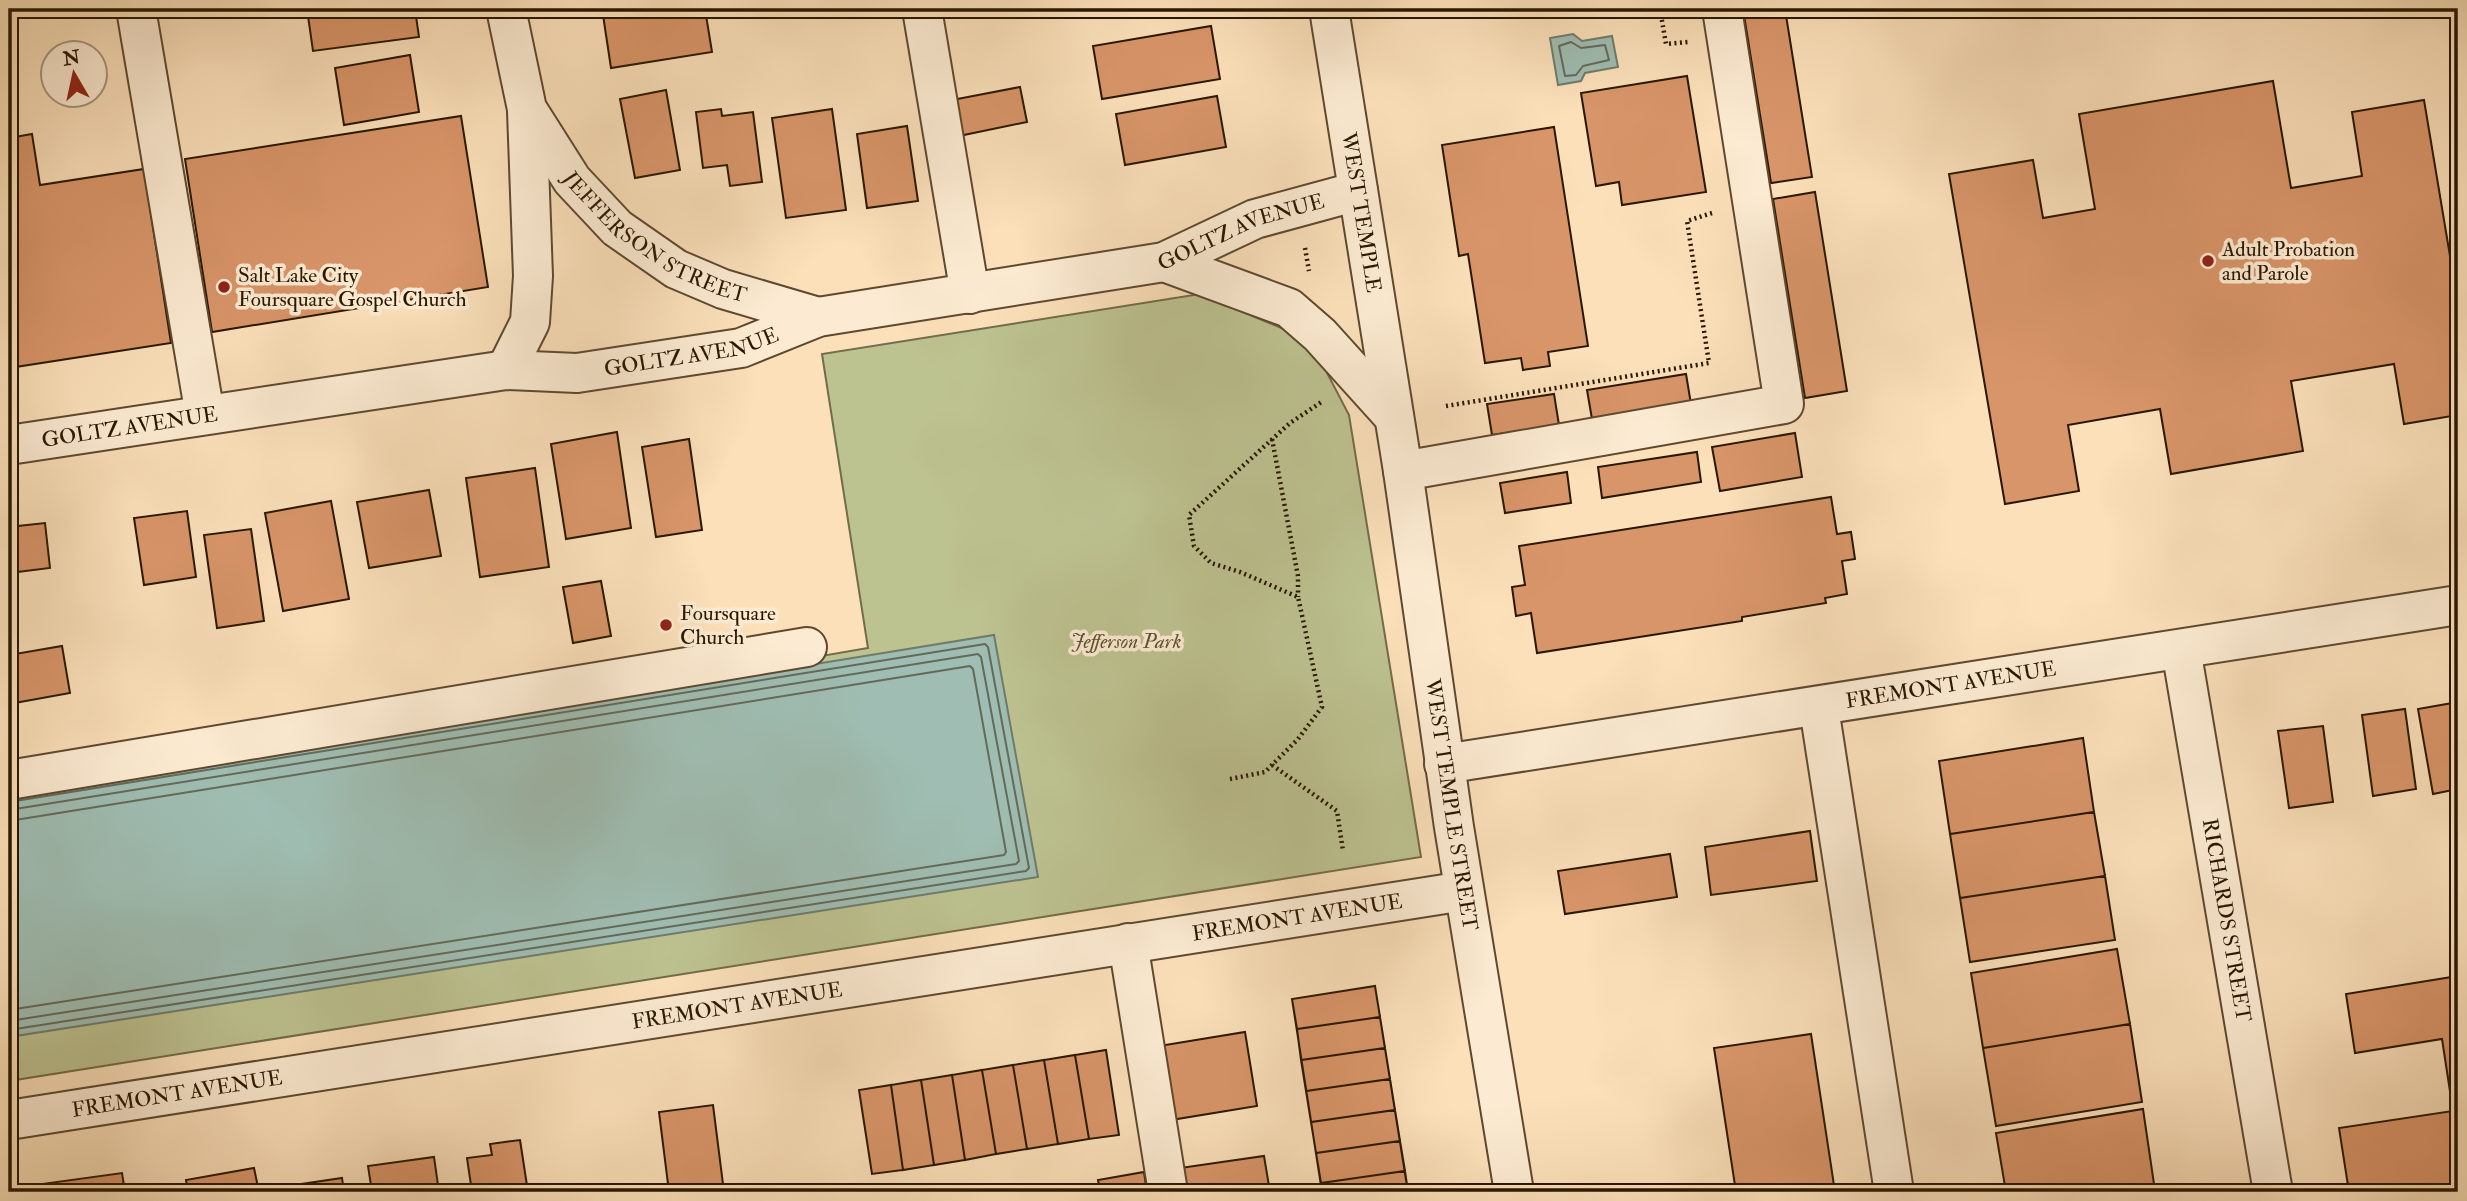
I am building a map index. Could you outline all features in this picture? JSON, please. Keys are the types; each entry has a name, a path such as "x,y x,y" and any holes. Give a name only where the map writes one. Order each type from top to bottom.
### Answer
{"street":[{"path":"136,9 205,415"},
{"name":"JEFFERSON STREET","path":"506,9 527,109 533,276 530,322 506,370"},
{"path":"922,9 970,294"},
{"name":"WEST TEMPLE","path":"1329,9 1394,418"},
{"path":"1403,471 1784,404 1722,9"},
{"name":"JEFFERSON STREET","path":"527,109 572,180 617,228 676,269 723,289 818,317"},
{"name":"GOLTZ AVENUE","path":"9,445 506,370 577,373 741,348 818,317 1164,261 1255,219 1358,191"},
{"path":"1164,261 1289,308 1320,335 1394,418"},
{"name":"WEST TEMPLE STREET","path":"1394,418 1444,764 1514,1192"},
{"name":"FREMONT AVENUE","path":"1444,764 1819,708 2458,605"},
{"path":"9,780 807,647"},
{"name":"RICHARDS STREET","path":"2181,649 2273,1192"},
{"path":"1819,708 1894,1192"},
{"name":"FREMONT AVENUE","path":"9,1120 1464,891"},
{"path":"1128,943 1168,1192"}],"path":[{"path":"1660,9 1667,44 1690,41 1694,48"},
{"path":"1446,406 1709,363 1687,220 1721,210"},
{"path":"1304,239 1309,271"},
{"path":"1298,597 1240,572 1210,563 1194,546 1189,516 1272,439 1329,397"},
{"path":"1230,779 1265,772 1298,739 1322,707 1298,597 1298,576 1272,439"},
{"path":"1272,765 1337,811 1343,851"}],"green space":[{"name":"Jefferson Park","path":"1200,294 1291,332 1324,367 1349,415 1421,857 9,1081 9,795 868,648 822,354"}],"water":[{"path":"1573,34 1582,41 1612,36 1618,67 1585,73 1581,81 1558,85 1550,38"},
{"path":"994,635 1038,877 9,1037 9,795"}],"building":[{"path":"307,9 415,9 419,37 313,51"},
{"path":"643,9 705,9 712,52 611,68 603,15"},
{"path":"1743,9 1785,9 1812,177 1771,183"},
{"path":"1211,26 1220,79 1102,99 1093,46"},
{"path":"410,55 419,112 344,125 335,68"},
{"path":"1687,76 1706,192 1622,205 1619,182 1596,186 1581,93"},
{"name":"Adult Probation and Parole","path":"2273,81 2291,188 2362,176 2352,112 2424,100 2458,304 2458,415 2404,424 2394,364 2291,381 2303,451 2171,474 2160,409 2068,425 2079,491 2005,504 1949,174 2033,160 2043,218 2095,209 2079,114"},
{"path":"1020,87 1027,122 959,136 952,100"},
{"path":"666,90 680,170 635,178 620,99"},
{"path":"1217,96 1226,147 1125,165 1116,114"},
{"path":"721,109 722,116 753,112 762,182 730,186 727,165 703,168 696,112"},
{"path":"832,109 846,210 786,218 772,118"},
{"path":"461,116 488,287 212,332 185,159"},
{"path":"907,126 918,201 867,208 857,134"},
{"path":"1554,127 1588,346 1548,352 1550,366 1523,370 1521,358 1485,363 1468,254 1459,256 1442,145"},
{"path":"32,134 40,185 144,169 171,343 9,368 9,138"},
{"path":"1815,192 1847,391 1805,398 1773,199"},
{"path":"1686,374 1691,404 1592,419 1587,390"},
{"path":"1554,394 1559,425 1492,435 1487,404"},
{"path":"617,432 631,528 566,539 551,444"},
{"path":"1795,433 1802,477 1720,491 1712,447"},
{"path":"689,439 702,530 656,537 642,447"},
{"path":"1697,452 1701,482 1602,498 1598,467"},
{"path":"535,468 549,567 480,577 466,478"},
{"path":"1567,472 1571,503 1505,513 1500,483"},
{"path":"429,490 441,556 369,568 357,502"},
{"path":"1831,497 1837,534 1851,532 1855,559 1842,561 1847,594 1825,598 1826,603 1742,617 1742,621 1537,653 1531,613 1516,616 1512,587 1525,585 1519,546"},
{"path":"331,501 349,599 283,611 265,513"},
{"path":"187,511 196,577 144,585 134,518"},
{"path":"45,523 50,568 9,573 9,527"},
{"path":"251,529 264,621 217,628 204,535"},
{"path":"601,581 611,636 573,643 563,587"},
{"path":"62,646 70,693 9,704 9,655"},
{"path":"2458,702 2458,789 2433,794 2418,709"},
{"path":"2405,709 2416,789 2373,796 2362,715"},
{"path":"2323,726 2333,802 2289,808 2278,731"},
{"path":"2083,738 2094,812 1950,834 1939,761"},
{"path":"2094,812 2105,876 1960,898 1950,834"},
{"path":"1810,831 1817,881 1711,895 1705,847"},
{"path":"1670,854 1677,897 1565,914 1558,871"},
{"path":"2105,876 2115,940 1970,962 1960,898"},
{"path":"2117,949 2130,1024 1983,1048 1971,973"},
{"path":"2458,976 2458,1192 2349,1192 2339,1128 2453,1111 2442,1039 2355,1053 2346,994"},
{"path":"1375,986 1408,1192 1322,1192 1292,999"},
{"path":"1375,986 1380,1017 1297,1029 1292,999"},
{"path":"1380,1017 1385,1048 1301,1060 1297,1029"},
{"path":"2130,1024 2142,1102 1996,1126 1983,1048"},
{"path":"1245,1032 1257,1106 1171,1120 1159,1046"},
{"path":"1811,1034 1835,1192 1736,1192 1714,1048"},
{"path":"1385,1048 1390,1079 1306,1091 1301,1060"},
{"path":"1106,1050 1119,1135 1089,1139 1075,1055"},
{"path":"1075,1055 1089,1139 1058,1144 1044,1060"},
{"path":"1044,1060 1058,1144 1027,1149 1013,1065"},
{"path":"1013,1065 1027,1149 996,1154 982,1070"},
{"path":"982,1070 996,1154 965,1160 952,1075"},
{"path":"952,1075 965,1160 934,1165 921,1080"},
{"path":"1390,1079 1395,1110 1311,1122 1306,1091"},
{"path":"921,1080 934,1165 903,1170 891,1085"},
{"path":"891,1085 903,1170 872,1174 859,1090"},
{"path":"713,1105 724,1192 669,1192 659,1112"},
{"path":"2143,1109 2154,1184 2102,1192 2006,1192 1996,1133"},
{"path":"1395,1110 1400,1141 1316,1153 1311,1122"},
{"path":"520,1140 528,1192 472,1192 467,1158 492,1155 490,1144"},
{"path":"1400,1141 1405,1171 1321,1183 1316,1153"},
{"path":"1264,1156 1270,1192 1183,1192 1180,1168"},
{"path":"434,1157 439,1192 372,1192 368,1166"},
{"path":"254,1168 259,1192 188,1192 186,1180"},
{"path":"1405,1171 1408,1192 1322,1192 1321,1183"},
{"path":"1144,1172 1147,1192 1100,1192 1098,1180"},
{"path":"122,1173 125,1192 43,1192 42,1184"},
{"path":"342,1178 344,1192 275,1192 274,1188"},
{"path":"2154,1184 2156,1192 2102,1192"},
{"path":"1048,1187 1048,1192 1016,1192"}],"place":[{"name":"Adult Probation and Parole","path":"2208,261"},
{"name":"Salt Lake City Foursquare Gospel Church","path":"224,287"},
{"name":"Foursquare Church","path":"666,625"}]}
